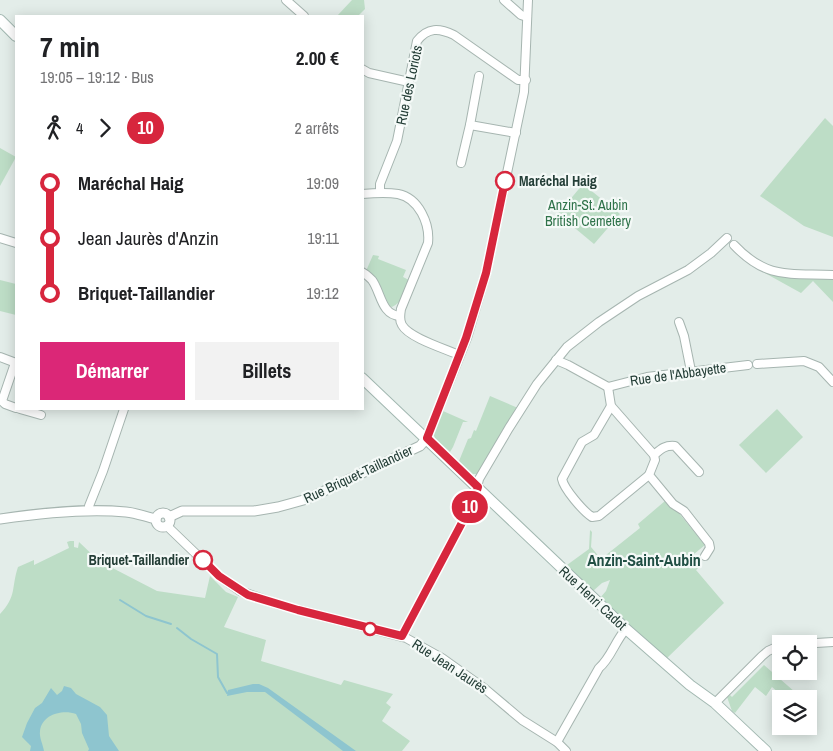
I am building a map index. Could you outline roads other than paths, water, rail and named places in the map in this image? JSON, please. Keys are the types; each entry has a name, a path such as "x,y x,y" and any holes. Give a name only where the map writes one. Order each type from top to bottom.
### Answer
{"main road":[{"path":"0,20 15,35"},
{"name":"Rue Henri Cadot","path":"364,380 626,629 690,685 714,703 766,751"}],"street":[{"path":"286,0 303,15"},
{"path":"504,0 521,15 527,17"},
{"path":"427,438 466,338 486,273 526,80 528,0"},
{"name":"Rue des Loriots","path":"380,193 380,184 397,141 417,41 423,34 434,30 454,35 518,80 526,80"},
{"path":"364,71 409,82"},
{"path":"461,163 479,76"},
{"path":"470,125 516,133"},
{"path":"364,194 380,193 405,196 421,212 427,223 428,243 401,309 402,325 415,336 459,355"},
{"path":"0,238 15,243"},
{"path":"402,636 474,500 480,477 509,428 556,360 567,347 599,322 638,296 688,270 727,238"},
{"path":"734,245 764,268 782,274 833,275"},
{"path":"364,274 372,280 387,311 393,316 400,316"},
{"path":"678,322 684,336 691,371"},
{"path":"0,357 15,363"},
{"path":"556,360 608,387 611,406 654,455 655,460 649,475 599,516 592,517 587,514 563,483 562,479 582,442 594,435 611,406"},
{"path":"757,364 804,360 819,367 833,382"},
{"path":"15,365 1,400 5,404 15,407"},
{"name":"Rue de l'Abbayette","path":"608,387 647,377 748,365"},
{"path":"90,511 89,506 104,470 124,410"},
{"path":"33,411 42,415"},
{"name":"Rue Briquet-Taillandier","path":"168,522 182,510 254,511 307,499 420,446 427,438"},
{"path":"654,455 662,448 675,446 699,472"},
{"path":"649,475 673,504 684,511 709,543 710,548 705,556"},
{"path":"0,519 50,513 90,511 128,512 156,519 158,525 162,527 168,522"},
{"name":"Rue Jean Jaurès","path":"168,522 219,576 248,595 298,610 402,636 442,658 493,694 522,720 556,742 566,751"},
{"path":"556,742 599,668 626,629"},
{"path":"817,643 833,642"},
{"path":"714,703 762,656 772,649"}],"water":[{"path":"259,684 268,688 356,751 343,751 265,692 247,692 227,696 228,690"},
{"path":"64,686 71,688 76,694 100,707 107,715 109,736 119,751 88,751 81,724 76,714 65,712 54,714 45,720 42,725 40,736 44,751 30,751 31,746 22,737 27,723 35,708 42,703 51,688 57,695"}],"waterway":[{"path":"120,600 146,616 171,624"},
{"path":"177,628 191,639 217,654 218,677 227,693 230,692"}],"place":[{"name":"Maréchal Haig","path":"505,181"},
{"name":"Briquet-Taillandier","path":"203,560"}],"district":[{"name":"Anzin-Saint-Aubin","path":"644,560"}],"park label":[{"name":"Anzin-St. Aubin British Cemetery","path":"588,214"}]}
